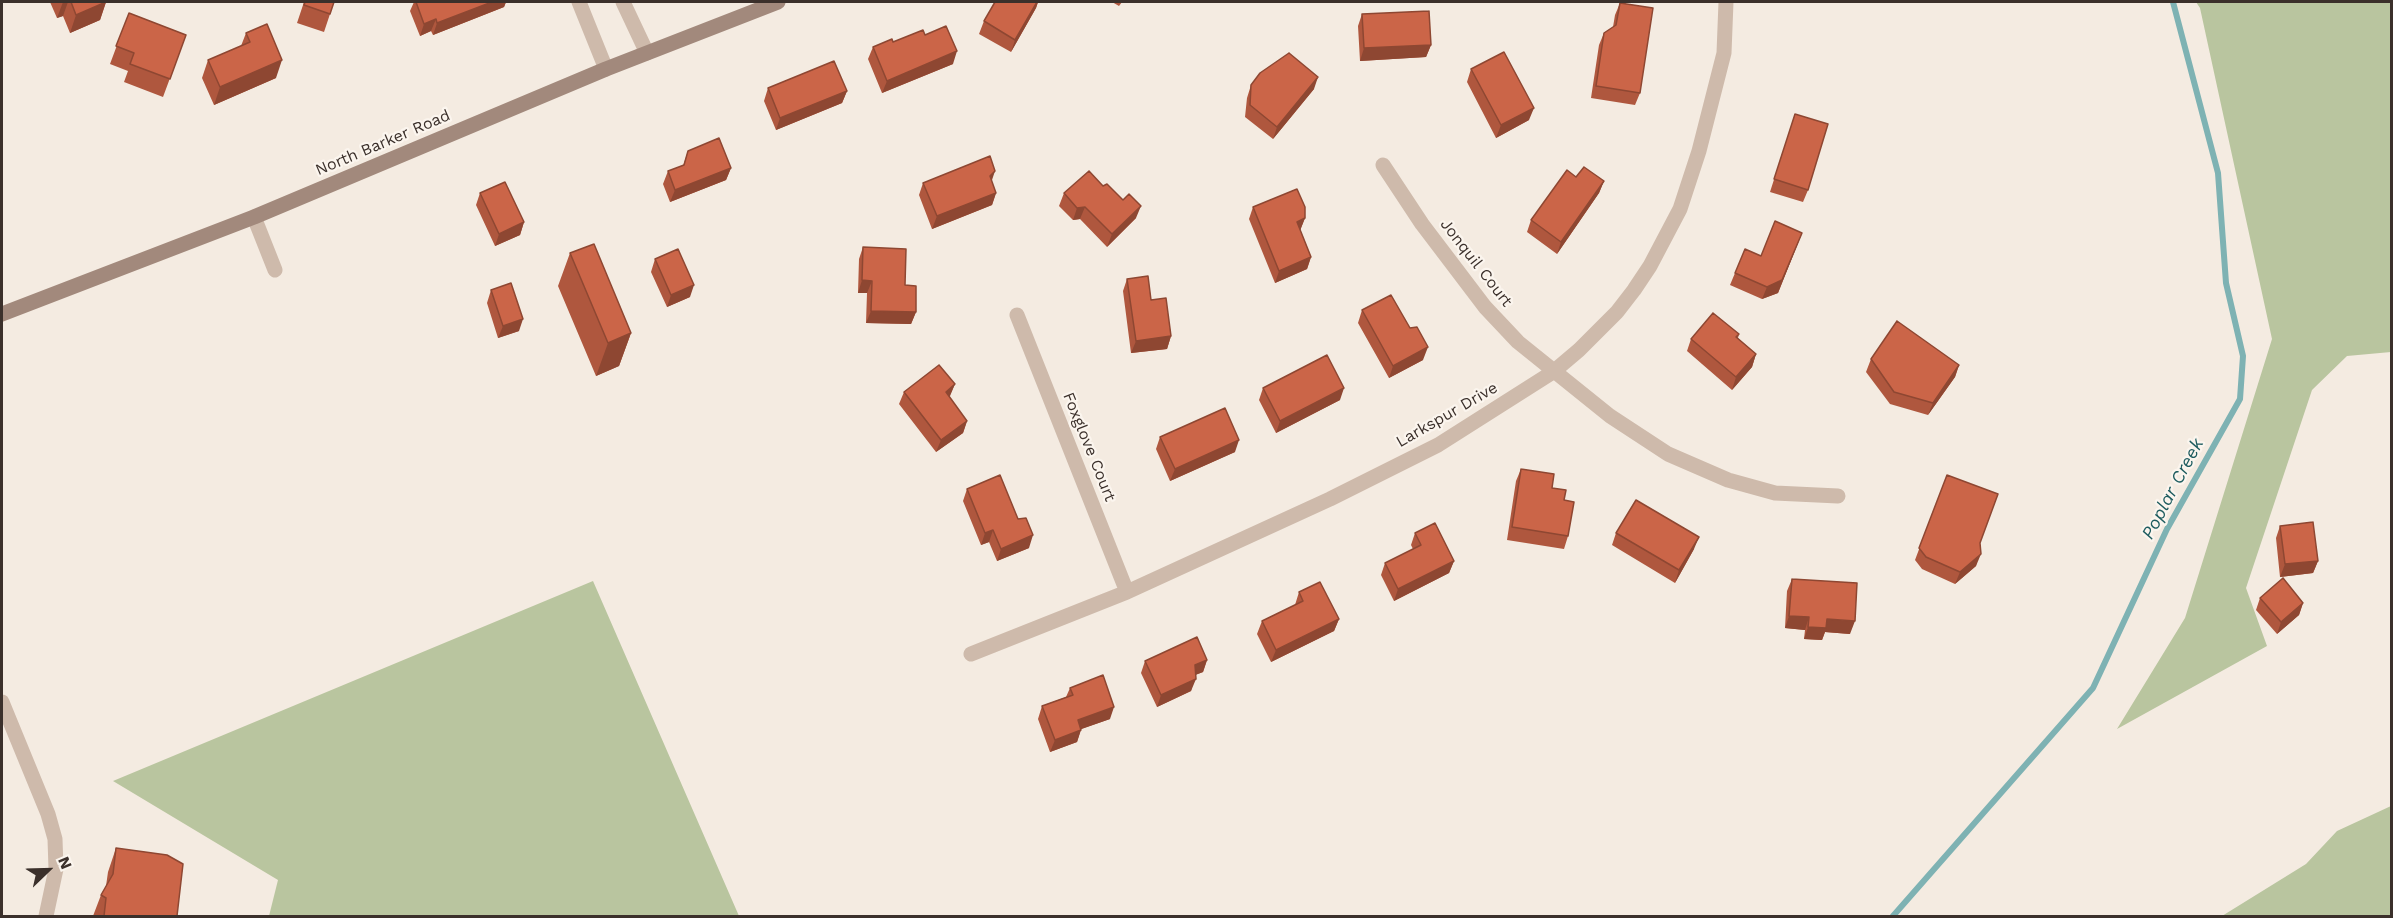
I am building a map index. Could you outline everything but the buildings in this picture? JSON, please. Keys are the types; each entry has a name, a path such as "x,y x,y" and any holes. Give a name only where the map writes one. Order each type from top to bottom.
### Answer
{"main road":[{"name":"North Barker Road","path":"2,314 254,217 606,69 778,2"}],"street":[{"path":"579,2 606,69"},
{"path":"623,2 647,53"},
{"name":"Larkspur Drive","path":"971,654 1127,592 1248,538 1437,445 1553,372 1579,350 1617,312 1650,266 1680,208 1699,150 1724,53 1726,2"},
{"name":"Jonquil Court","path":"1383,165 1440,248 1485,307 1518,342 1610,416 1668,454 1728,480 1775,493 1838,496"},
{"path":"254,217 275,270"},
{"name":"Foxglove Court","path":"1017,315 1127,592"},
{"path":"2,702 48,814 55,838 56,868 46,916"}],"green space":[{"path":"2196,2 2391,2 2391,352 2347,356 2312,390 2246,588 2267,646 2117,729 2185,618 2272,339 2200,8"},
{"path":"593,581 739,916 269,916 278,880 113,781"},
{"path":"2391,806 2391,916 2222,916 2306,864 2337,831"}],"waterway":[{"name":"Poplar Creek","path":"1893,916 2093,688 2167,529 2240,399 2243,356 2226,283 2218,173 2173,2"}]}
